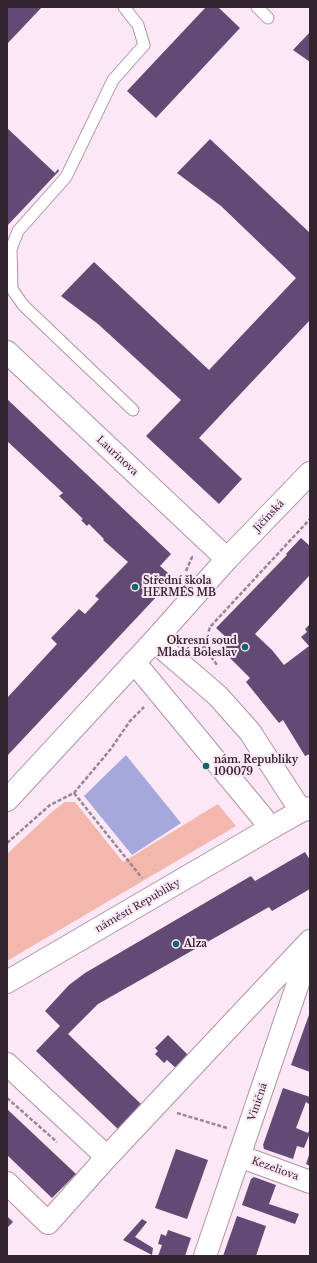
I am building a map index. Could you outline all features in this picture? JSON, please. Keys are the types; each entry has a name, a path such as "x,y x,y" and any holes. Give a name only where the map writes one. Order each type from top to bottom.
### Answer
{"street":[{"name":"Laurinova","path":"7,352 227,559"},
{"name":"Jičínská","path":"227,559 310,473"},
{"path":"7,800 154,641 227,559"},
{"name":"náměstí Republiky","path":"7,982 305,809 250,732 218,696 154,641"},
{"path":"134,662 263,818 269,829"},
{"path":"7,1182 48,1223 106,1157 310,940"},
{"name":"Viničná","path":"205,1256 310,948"},
{"path":"7,1064 106,1157"},
{"name":"Kezeliova","path":"239,1156 310,1182"}],"lane":[{"path":"124,7 138,25 144,45 113,80 66,177 18,231 11,249 12,289 23,305 133,410"},
{"path":"257,7 268,18"}],"path":[{"path":"204,647 210,627 310,519"},
{"path":"185,574 192,557 186,552"},
{"path":"7,843 50,805 74,793 110,750 130,721 147,705"},
{"path":"74,793 143,879"},
{"path":"7,1098 58,1143"},
{"path":"154,1106 247,1134"}],"shaded area":[{"path":"65,802 75,802 123,862 218,804 236,826 7,961 7,854 53,811"}],"water":[{"path":"126,755 181,823 132,855 84,796"}],"building":[{"path":"7,7 42,7 7,44"},
{"path":"206,7 218,7 240,28 156,118 127,91"},
{"path":"310,32 310,62 293,50"},
{"path":"7,128 55,173 58,169 59,171 7,226"},
{"path":"210,139 310,233 310,320 199,438 242,479 219,504 146,436 181,400 98,324 61,296 94,262 209,370 296,278 221,206 177,173"},
{"path":"7,399 171,554 160,566 174,578 7,756 7,698 57,644 51,638 79,609 85,614 99,599 95,596 128,562 103,540 104,539 89,524 87,526 81,520 83,519 59,496 63,493 7,441"},
{"name":"Okresní soud Mladá Boleslav","path":"301,538 310,546 310,577 309,576 255,634 272,650 284,665 309,646 301,637 307,632 305,629 310,624 310,754 305,756 283,720 279,723 246,682 250,678 220,648 228,639 216,628 287,555 286,554"},
{"path":"305,852 310,860 310,889 272,911 269,907 98,1004 68,1034 142,1105 119,1130 36,1051 60,1026 45,1011 69,985 85,973 251,876 255,881"},
{"path":"310,1012 310,1072 291,1065"},
{"path":"168,1035 189,1056 177,1069 167,1060 164,1063 155,1054 158,1051 155,1048"},
{"path":"283,1088 310,1097 309,1104 306,1102 296,1128 308,1133 310,1129 310,1133 304,1148 297,1146 293,1159 264,1149 263,1145"},
{"path":"7,1109 76,1174 52,1198 7,1155"},
{"path":"176,1149 208,1160 187,1219 155,1208"},
{"path":"310,1152 310,1166 306,1164"},
{"path":"254,1177 276,1185 269,1204 299,1214 295,1224 242,1205 251,1179"},
{"path":"7,1216 13,1222 7,1228"},
{"path":"237,1216 266,1226 256,1256 223,1256"},
{"path":"142,1219 147,1222 135,1237 153,1248 152,1255 123,1240"},
{"path":"168,1230 191,1238 185,1256 158,1256 162,1245 158,1244 161,1234 166,1236"}],"place":[{"name":"Střední škola HERMÉS MB","path":"135,587"},
{"name":"Okresní soud Mladá Boleslav","path":"245,647"},
{"name":"nám. Republiky 100079","path":"206,766"},
{"name":"Alza","path":"176,944"}]}
